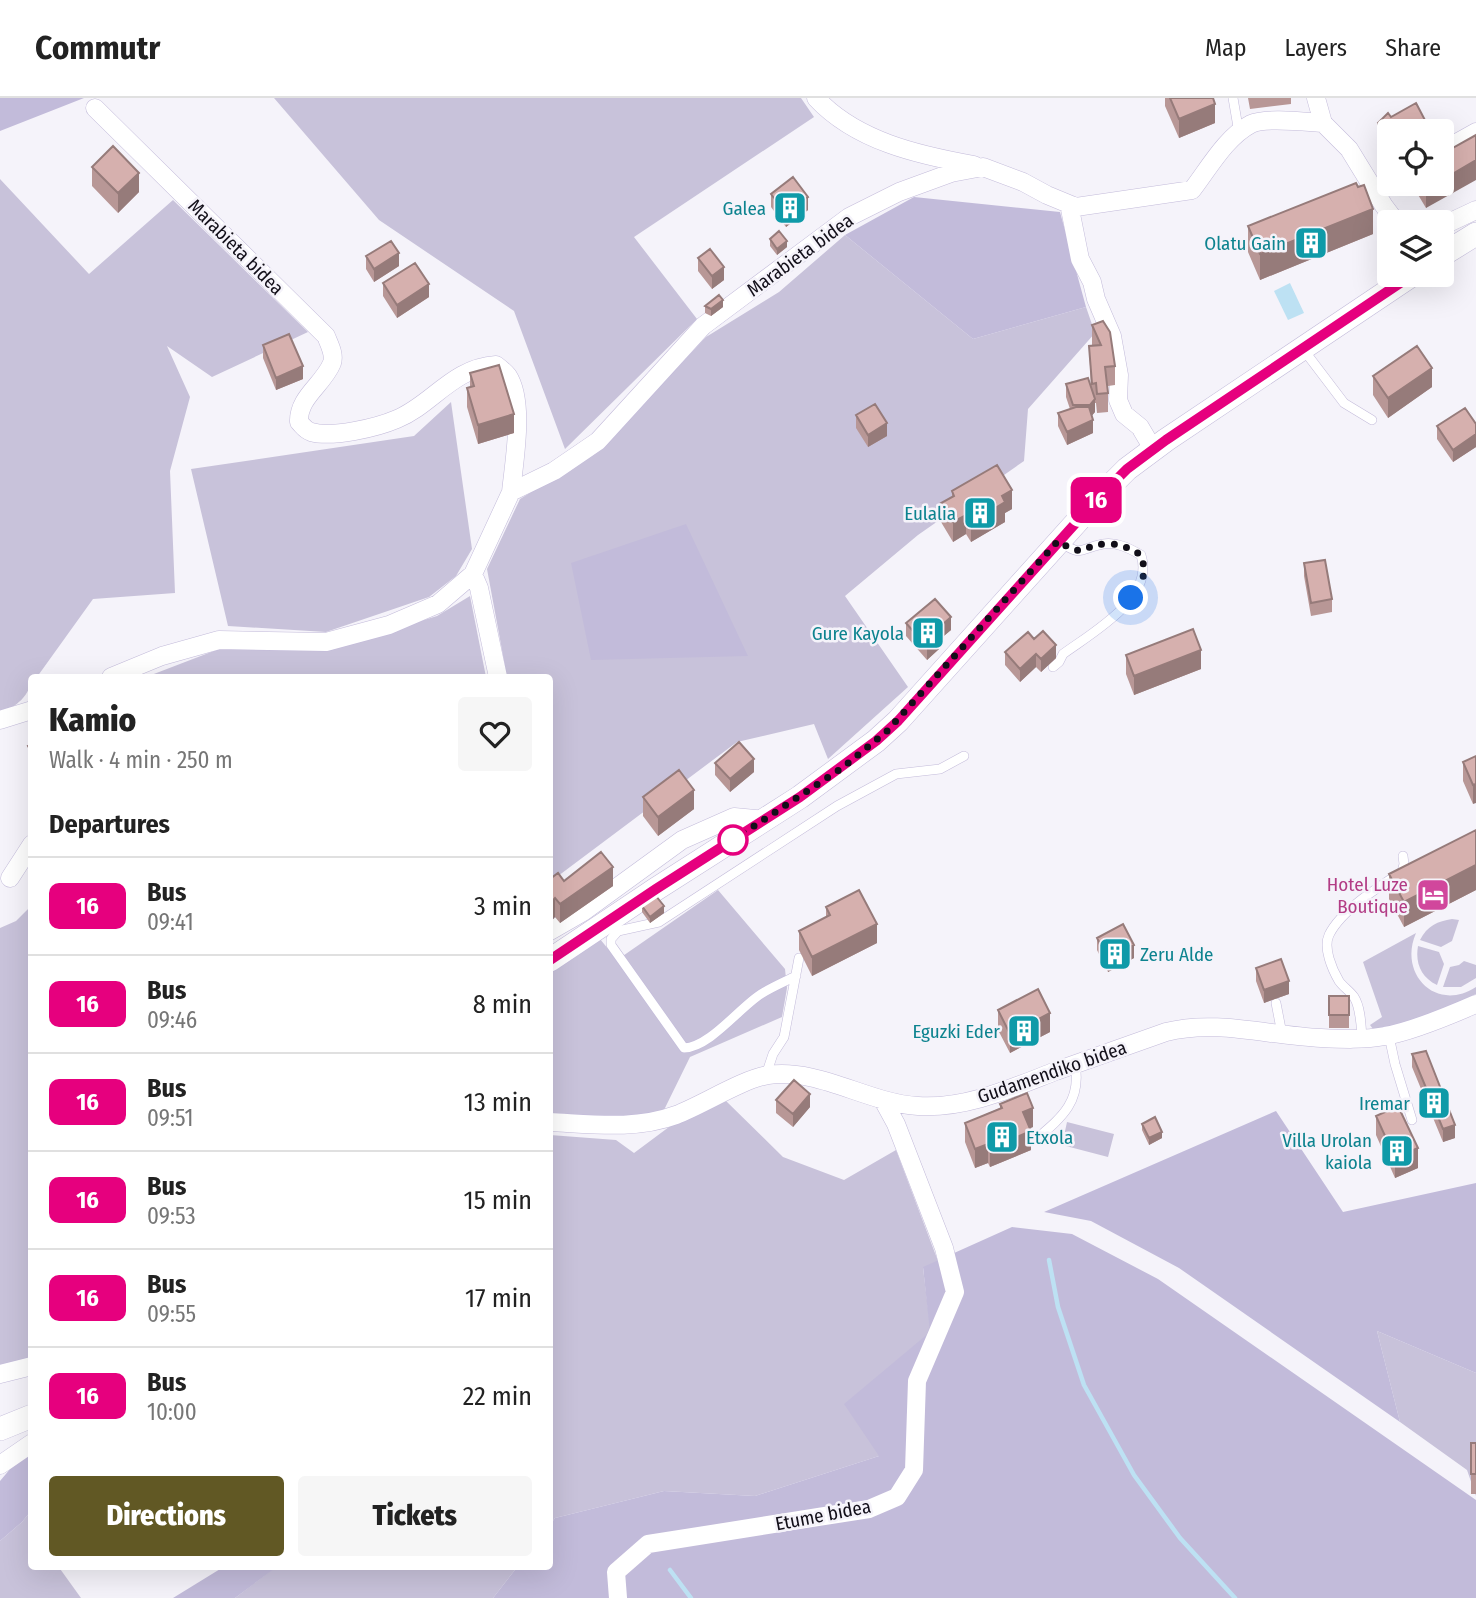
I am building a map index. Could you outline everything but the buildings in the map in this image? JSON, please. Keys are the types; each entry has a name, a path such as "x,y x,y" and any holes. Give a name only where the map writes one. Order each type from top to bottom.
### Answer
{"street":[{"path":"816,98 828,110 871,136 898,147 983,167 1076,207 1192,190 1231,139 1253,122 1323,123"},
{"path":"1316,98 1323,123 1377,180"},
{"name":"Marabieta bidea","path":"95,108 326,336 332,349 332,362 298,411 299,422 307,431 321,434 341,433 397,419 478,366 496,365 508,375 514,390 516,434 511,492 472,575 438,604 389,625 326,642 219,640 162,656 118,674"},
{"path":"1454,144 1476,132"},
{"name":"Marabieta bidea","path":"511,492 554,471 598,442 703,326 849,216 899,192 951,173 983,167"},
{"path":"1069,204 1080,259 1092,282 1114,347 1119,375 1118,400 1124,414 1140,427 1153,449"},
{"path":"1454,220 1476,210"},
{"path":"1454,248 1476,234"},
{"path":"553,958 842,768 898,721 1058,541 1118,478 1153,449 1394,287"},
{"path":"472,575 480,588 497,674"},
{"path":"0,720 28,711"},
{"path":"553,929 583,912 682,840 734,817 765,820"},
{"path":"5,880 28,849"},
{"path":"5,880 28,870"},
{"name":"Gudamendiko bidea","path":"553,1122 617,1125 648,1123 675,1115 766,1075 802,1075 884,1101 919,1106 947,1105 985,1098 1183,1028 1221,1028 1319,1038 1362,1038 1389,1036 1473,1008"},
{"name":"Etume bidea","path":"618,1598 616,1572 648,1544 869,1509 897,1497 914,1470 918,1381 955,1292 944,1248 896,1124 884,1101"},
{"path":"0,1374 28,1367"},
{"path":"0,1429 28,1418"},
{"path":"0,1465 28,1446"}],"lane":[{"path":"1233,98 1239,133"},
{"path":"1303,349 1344,403 1371,420"},
{"path":"1052,667 1059,662 1063,654 1122,610 1140,587 1146,568 1141,555 1124,545 1103,544 1083,551 1074,551 1058,541"},
{"path":"796,976 761,994 706,1039 691,1048 684,1048 611,945 611,939 618,931 659,922 837,806 897,774 940,769 964,756"},
{"path":"1362,1038 1354,998 1339,981 1328,954 1328,936 1349,911 1375,889 1402,872 1405,864 1403,856"},
{"path":"766,1075 773,1054 784,1037 799,958"},
{"path":"1276,1003 1282,1034"},
{"path":"1389,1036 1412,1120"},
{"path":"1035,1140 1064,1115 1074,1095 1077,1080 1075,1064"}],"shaded area":[{"path":"0,98 84,98 0,131"},
{"path":"274,98 801,98 814,117 634,237 697,319 565,449 514,311 379,220"},
{"path":"0,179 89,274 173,200 308,332 212,377 167,346 190,397 170,471 175,593 93,599 39,674 28,674 28,691 25,695 11,708 0,713"},
{"path":"914,197 1060,212 1086,307 973,339 845,235"},
{"path":"845,235 973,339 1086,307 1095,333 1028,409 1024,461 918,535 845,596 908,687 828,759 814,724 737,742 553,880 553,674 506,674 487,569 520,499 600,450 706,337 779,292"},
{"path":"451,402 472,549 456,576 429,597 326,632 228,626 191,469 414,436"},
{"path":"686,524 748,656 591,660 571,563"},
{"path":"470,596 485,674 154,674 219,649 327,650 437,616"},
{"path":"718,890 785,969 787,988 782,1017 690,1057 664,1110 621,1117 553,1115 553,971 600,939 617,960"},
{"path":"28,909 28,1360 0,1366 0,928 16,921"},
{"path":"1452,919 1459,920 1452,941 1441,947 1420,940 1433,925"},
{"path":"1416,933 1412,962 1424,985 1447,995 1461,994 1476,987 1476,994 1412,1021 1373,1029 1370,1025 1382,1017 1363,962"},
{"path":"1418,946 1439,952 1444,964 1437,985 1420,969"},
{"path":"1464,961 1476,965 1476,978 1461,987 1443,987 1450,967"},
{"path":"725,1100 783,1157 844,1180 896,1150 938,1261 923,1268 931,1332 879,1456 755,1496 664,1491 555,1518 553,1521 553,1135 616,1140 634,1153 673,1124"},
{"path":"1276,1111 1343,1212 1476,1183 1476,1373 1377,1331 1400,1422 1179,1268 1091,1221 1044,1212"},
{"path":"1067,1122 1114,1134 1108,1157 1062,1145"},
{"path":"1012,1227 1072,1234 1158,1279 1476,1500 1476,1598 493,1598 515,1570 553,1570 555,1518 664,1491 755,1496 879,1456 844,1404 930,1332 923,1267"},
{"path":"1377,1331 1476,1373 1476,1496 1467,1470 1400,1422"},
{"path":"28,1455 28,1515 0,1541 0,1481 11,1468"},
{"path":"28,1515 28,1570 61,1570 81,1598 0,1598 0,1541"},
{"path":"218,1570 273,1570 235,1598 173,1598"},
{"path":"272,1570 515,1570 493,1598 235,1598"}],"water":[{"path":"1290,283 1304,313 1288,320 1274,291"}],"waterway":[{"path":"1049,1260 1058,1307 1084,1385 1134,1475 1180,1538 1235,1598"},
{"path":"670,1570 691,1598"}],"bus line":[{"name":"16","path":"553,958 800,797 876,741 898,721 1127,469 1394,287"}],"place":[{"name":"Galea","path":"790,208"},
{"name":"Olatu Gain","path":"1311,243"},
{"name":"Eulalia","path":"980,513"},
{"name":"Gure Kayola","path":"928,633"},
{"name":"Hotel Luze Boutique","path":"1433,895"},
{"name":"Zeru Alde","path":"1115,954"},
{"name":"Eguzki Eder","path":"1024,1031"},
{"name":"Iremar","path":"1434,1103"},
{"name":"Etxola","path":"1002,1137"},
{"name":"Villa Urolan kaiola","path":"1397,1151"}],"route":[{"path":"733,840 842,768 898,721 1058,541 1074,551 1083,551 1103,544 1124,545 1141,555 1146,568 1140,587 1131,598"}]}
